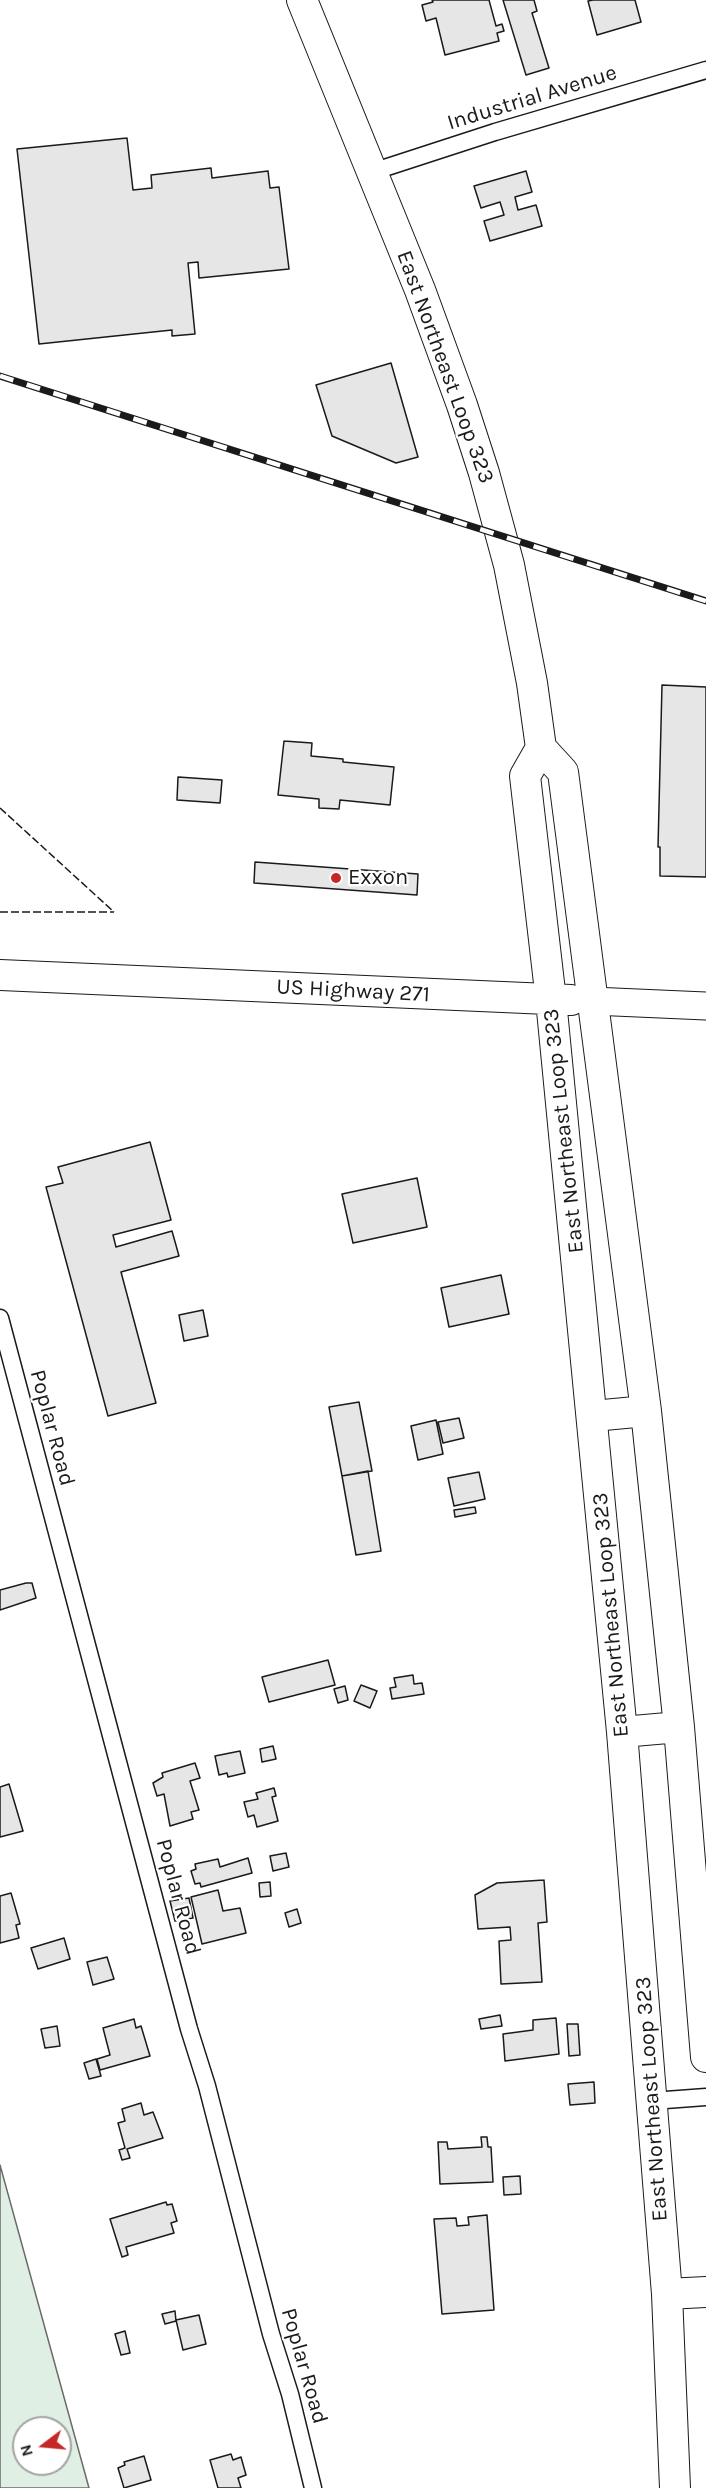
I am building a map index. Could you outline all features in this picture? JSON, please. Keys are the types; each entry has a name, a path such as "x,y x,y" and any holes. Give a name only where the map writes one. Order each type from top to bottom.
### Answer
{"highway":[{"name":"East Northeast Loop 323","path":"302,0 435,329 484,473 513,586 541,748 563,772 646,1411 679,1727 706,2057"},
{"name":"East Northeast Loop 323","path":"541,748 525,776 551,1000 622,1732 667,2294 675,2488"},
{"name":"US Highway 271","path":"0,975 592,1001"},
{"path":"593,1416 646,1411"},
{"path":"622,1732 679,1727"},
{"path":"667,2294 706,2292"}],"main road":[{"name":"US Highway 271","path":"592,1001 706,1006"}],"street":[{"name":"Industrial Avenue","path":"372,172 495,132 706,70"},
{"name":"Poplar Road","path":"0,1318 189,2029 207,2086 271,2334 290,2394 313,2488"},
{"path":"652,2101 706,2097"}],"green space":[{"path":"0,2165 69,2416 12,2416 12,2476 72,2476 72,2426 89,2488 0,2488"}],"building":[{"path":"432,0 489,0 496,26 502,24 504,31 497,33 499,41 445,55 436,18 426,21 422,5 433,2"},
{"path":"503,0 534,0 537,11 532,13 549,68 526,75"},
{"path":"635,0 641,22 597,35 588,1"},
{"path":"127,138 133,190 152,188 151,175 211,168 212,178 268,171 270,188 279,187 289,269 199,278 198,262 188,263 195,334 172,336 172,330 39,344 17,149"},
{"path":"526,171 532,192 515,197 518,210 536,205 542,226 490,241 484,221 504,215 500,202 481,208 474,186"},
{"path":"391,363 418,457 396,463 332,436 316,385"},
{"path":"662,685 706,687 706,877 660,876 660,847 658,847"},
{"path":"284,741 312,743 311,756 394,767 390,805 340,800 339,809 319,808 319,799 278,795"},
{"path":"178,777 222,780 220,803 177,800"},
{"name":"Exxon","path":"255,862 418,874 417,895 254,883"},
{"path":"150,1142 171,1220 113,1235 116,1247 172,1231 179,1256 121,1272 156,1403 108,1416 46,1187 63,1183 58,1167"},
{"path":"417,1178 427,1227 353,1243 342,1194"},
{"path":"501,1275 509,1314 449,1327 441,1288"},
{"path":"203,1310 208,1336 184,1341 179,1315"},
{"path":"359,1402 372,1471 342,1476 329,1407"},
{"path":"459,1418 464,1438 443,1443 438,1422"},
{"path":"436,1420 443,1454 418,1460 411,1426"},
{"path":"368,1471 381,1551 356,1555 342,1476"},
{"path":"479,1472 485,1499 454,1506 448,1478"},
{"path":"475,1507 476,1513 455,1517 454,1510"},
{"path":"32,1583 36,1598 0,1610 0,1590"},
{"path":"328,1660 335,1685 269,1702 262,1677"},
{"path":"413,1675 414,1684 422,1683 424,1694 392,1699 390,1688 396,1687 394,1678"},
{"path":"361,1685 377,1691 370,1708 354,1701"},
{"path":"345,1686 348,1700 338,1703 334,1689"},
{"path":"273,1746 276,1759 262,1762 260,1749"},
{"path":"240,1751 245,1773 228,1777 227,1773 219,1775 215,1756"},
{"path":"195,1763 200,1778 190,1781 199,1810 191,1812 193,1819 170,1826 164,1794 157,1796 153,1783 163,1777 162,1773"},
{"path":"9,1784 23,1831 0,1837 0,1787"},
{"path":"274,1788 276,1796 272,1797 278,1821 257,1827 254,1815 248,1817 244,1802 258,1799 256,1793"},
{"path":"286,1853 289,1867 273,1871 270,1856"},
{"path":"248,1858 252,1873 201,1887 200,1883 195,1884 191,1871 196,1869 195,1864 218,1859 220,1867"},
{"path":"544,1880 547,1922 538,1923 542,1982 501,1984 499,1941 511,1940 510,1927 478,1929 475,1895 497,1883"},
{"path":"270,1882 271,1896 260,1897 259,1883"},
{"path":"218,1890 223,1911 240,1908 246,1933 202,1944 191,1897"},
{"path":"11,1893 20,1924 16,1925 19,1938 0,1943 0,1896"},
{"path":"189,1898 193,1918 175,1921 170,1901"},
{"path":"297,1909 301,1923 289,1927 285,1913"},
{"path":"64,1938 70,1959 38,1969 31,1948"},
{"path":"107,1957 114,1979 93,1985 87,1962"},
{"path":"500,2015 502,2026 481,2029 479,2019"},
{"path":"556,2018 559,2054 505,2061 503,2034 533,2030 533,2020"},
{"path":"134,2019 136,2028 141,2026 150,2056 100,2070 97,2059 110,2055 103,2028"},
{"path":"567,2024 578,2024 580,2055 569,2056"},
{"path":"57,2026 60,2046 45,2048 41,2029"},
{"path":"96,2059 101,2076 89,2079 84,2063"},
{"path":"594,2082 595,2103 570,2105 568,2084"},
{"path":"141,2103 144,2115 153,2112 163,2138 127,2149 130,2158 122,2160 119,2150 125,2148 118,2123 125,2121 122,2109"},
{"path":"481,2137 487,2137 488,2147 491,2147 493,2182 440,2184 438,2142 447,2142 448,2149 482,2147"},
{"path":"520,2176 521,2194 504,2195 503,2177"},
{"path":"166,2202 167,2205 172,2204 177,2221 171,2223 174,2233 126,2247 128,2255 122,2257 110,2219"},
{"path":"487,2215 494,2310 442,2314 434,2219 456,2218 457,2226 469,2225 468,2217"},
{"path":"175,2311 176,2321 165,2324 162,2314"},
{"path":"199,2315 206,2344 183,2350 176,2320"},
{"path":"125,2331 130,2353 121,2355 115,2334"},
{"path":"231,2454 233,2460 241,2457 246,2475 238,2478 241,2488 218,2488 210,2460"},
{"path":"144,2456 151,2480 124,2488 118,2468 125,2465 124,2462"}],"railway":[{"path":"0,376 706,601"}],"fence":[{"path":"0,808 114,912"},
{"path":"0,912 114,912"}],"place":[{"name":"Exxon","path":"336,878"}]}
